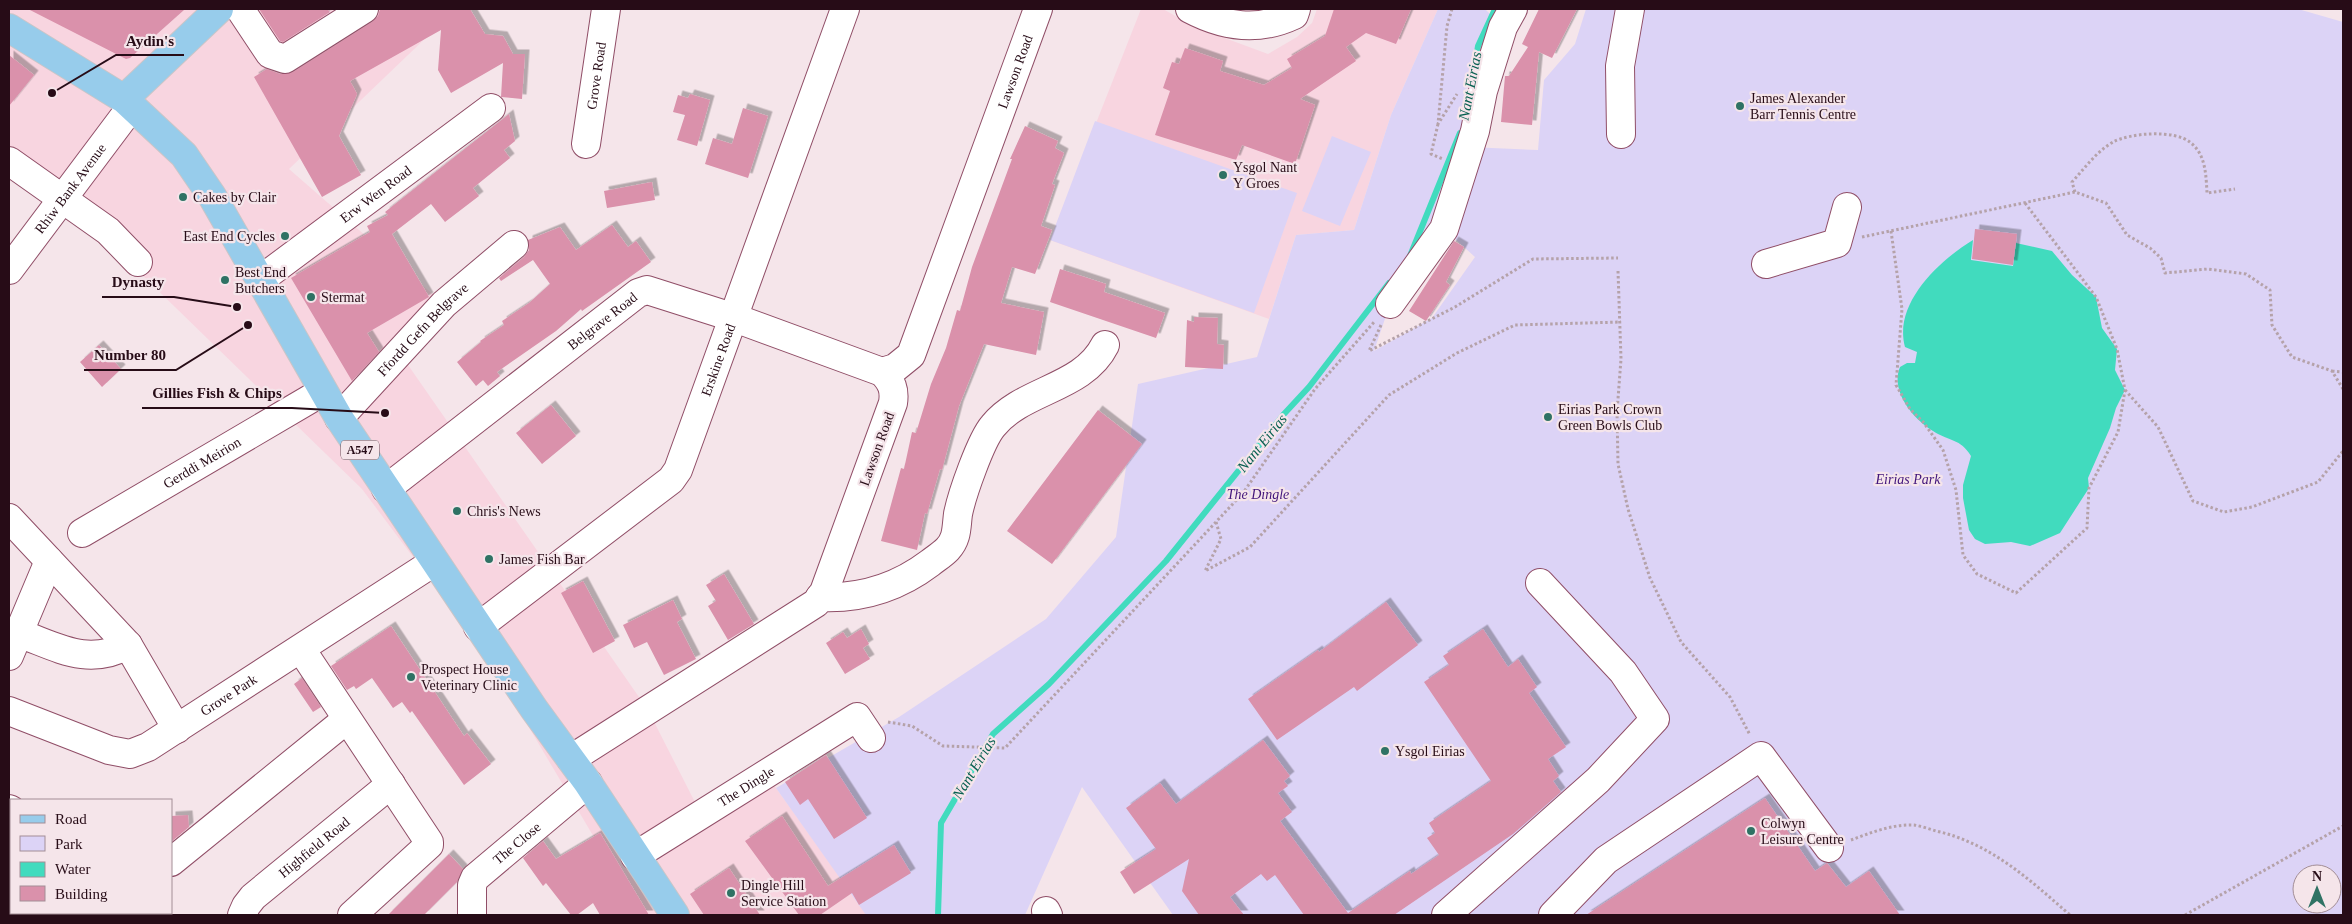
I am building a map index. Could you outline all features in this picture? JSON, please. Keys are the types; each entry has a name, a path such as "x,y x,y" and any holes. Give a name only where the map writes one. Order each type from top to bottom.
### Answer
{"main road":[{"path":"128,102 219,9"},
{"name":"A547","path":"9,28 128,102 184,155 212,196 338,418 478,627 588,782 674,915"}],"street":[{"path":"240,9 270,54 285,59 364,9"},
{"name":"Grove Road","path":"586,144 606,9"},
{"name":"Erskine Road","path":"478,627 671,480 678,470 732,317 846,9"},
{"name":"Lawson Road","path":"571,759 816,603 820,597 894,404 891,381 882,372 896,368 911,355 1038,9"},
{"path":"1190,9 1208,19 1243,26 1280,21 1294,15 1296,9"},
{"path":"1390,304 1444,229 1502,27 1513,9"},
{"path":"1621,134 1620,66 1630,9"},
{"name":"Rhiw Bank Avenue","path":"9,270 62,198 128,102"},
{"name":"Erw Wen Road","path":"260,280 491,108"},
{"path":"9,161 108,232 138,262"},
{"path":"1766,264 1837,243 1847,207"},
{"name":"Ffordd Gefn Belgrave","path":"338,418 444,304 514,245"},
{"name":"Belgrave Road","path":"386,489 638,293 652,290 882,372"},
{"path":"820,597 841,598 894,586 949,549 955,536 959,512 983,445 992,427 1008,410 1086,370 1100,356 1105,346"},
{"name":"Gerddi Meirion","path":"82,533 322,392"},
{"path":"9,518 128,645 177,729"},
{"path":"49,561 14,644 85,656 112,653 128,645"},
{"name":"Grove Park","path":"9,711 109,750 130,754 148,748 434,562"},
{"path":"1446,915 1598,780 1655,720 1623,672 1540,583"},
{"path":"301,649 391,784 429,845 352,915"},
{"path":"172,861 348,719"},
{"name":"The Dingle","path":"635,856 864,727"},
{"path":"1553,915 1606,860 1761,756 1829,848"},
{"name":"The Close","path":"472,915 472,885 475,878 588,782"},
{"name":"Highfield Road","path":"242,915 253,897 391,784"}],"path":[{"path":"1452,9 1447,26 1438,124 1431,154 1463,166"},
{"path":"1438,124 1460,90"},
{"path":"2075,192 2072,182 2100,151 2114,141 2133,135 2152,134 2174,136 2191,142 2199,153 2206,169 2207,193 2235,189"},
{"path":"1837,243 2075,192 2106,203 2127,235 2161,258 2164,273 2208,269 2246,274 2270,290 2272,325 2292,357 2332,371 2343,372"},
{"path":"1891,231 1902,309 1896,385 1910,409 1924,423 1943,450 1956,490 1963,555 1977,574 2016,593 2087,528 2089,488 2118,432 2124,390 2118,348 2096,297 2025,203"},
{"path":"1390,304 1369,351 1455,307 1533,259 1618,258"},
{"path":"1618,271 1621,359 1617,412 1618,464 1628,509 1650,578 1681,642 1730,696 1761,756"},
{"path":"864,727 912,726 943,746 1005,748 1243,492 1315,389 1390,304"},
{"path":"1216,522 1222,539 1205,571 1250,548 1389,395 1457,352 1515,325 1620,322"},
{"path":"2332,371 2343,389"},
{"path":"2124,390 2158,427 2193,501 2224,512 2252,507 2318,482 2343,451"},
{"path":"1829,848 1882,829 1914,825 1952,834 1978,844 2014,866 2070,915"},
{"path":"2184,915 2343,826"}],"shaded area":[{"path":"9,9 456,9 289,169 444,304 399,352 648,710 701,814 766,774 867,915 640,915 485,653 362,489 66,201 9,161"},
{"name":"Ysgol Nant Y Groes","path":"1141,9 1163,9 1195,27 1268,54 1297,37 1312,23 1317,9 1438,9 1391,115 1354,230 1296,235 1269,319 1050,240"}],"green space":[{"name":"Eirias Park","path":"1438,9 1485,9 1503,27 1469,147 1538,150 1544,80 1575,44 1586,9 2298,9 2343,22 2343,915 1173,915 1082,787 1025,915 866,915 776,788 899,717 1046,619 1116,537 1138,384 1257,357 1296,235 1354,230 1391,115","holes":["1444,229 1475,257 1432,318 1374,351 1390,304"]},
{"path":"1095,121 1297,193 1254,313 1050,240"},
{"path":"1332,136 1371,152 1340,226 1302,211"}],"water":[{"path":"1973,240 1971,260 2013,266 2016,243 2052,251 2072,275 2096,297 2102,328 2117,349 2115,370 2125,390 2088,478 2089,488 2060,533 2030,546 2011,542 1985,544 1975,539 1969,530 1963,498 1963,485 1971,456 1959,443 1925,426 1905,404 1898,385 1900,367 1907,363 1915,363 1917,352 1905,347 1903,331 1906,315 1913,299 1922,284 1934,271"}],"building":[{"path":"28,9 185,9 130,58 126,59"},
{"path":"259,9 327,9 330,12 283,42 280,41"},
{"path":"380,9 470,9 485,34 503,36 513,54 525,54 522,99 501,97 503,63 451,93 438,70 441,30 350,81 357,94 339,136 361,175 322,197 254,77 267,69 280,74 293,72 372,22 378,16"},
{"path":"1334,9 1411,9 1396,44 1366,33 1346,47 1356,61 1300,99 1315,105 1295,164 1242,145 1236,160 1155,135 1170,91 1163,88 1172,62 1179,64 1185,48 1223,61 1220,71 1264,85 1292,68 1287,59 1325,36"},
{"path":"1539,9 1577,9 1552,58 1539,52 1532,125 1501,122 1505,76 1509,76 1528,47 1522,44"},
{"path":"9,55 34,75 9,106"},
{"path":"690,94 710,100 697,146 677,140 685,115 673,112 678,95 688,98"},
{"path":"743,108 768,116 748,178 705,164 713,138 732,144"},
{"path":"509,114 515,141 504,150 510,158 473,188 479,196 445,222 431,204 392,234 429,297 367,333 379,352 352,381 291,278 370,232 367,226 388,215 385,212"},
{"path":"1025,126 1058,141 1055,148 1064,153 1052,184 1055,185 1041,226 1052,230 1035,274 1012,267 1001,303 1044,312 1036,355 984,344 959,406 942,470 940,469 927,514 925,513 917,550 881,541 901,468 904,469 912,432 916,433 931,384 946,348 957,310 960,311 972,267 1012,159 1010,159"},
{"path":"652,182 655,200 607,208 604,191"},
{"path":"612,225 628,247 636,241 651,262 582,311 581,309 556,331 497,372 500,376 488,386 483,380 476,386 457,362 480,341 504,325 502,321 529,303 550,284 533,260 501,281 499,278 524,257 529,250 528,240 560,227 576,250"},
{"path":"1975,229 2017,234 2013,265 1972,259"},
{"path":"1454,241 1464,247 1446,282 1450,285 1426,321 1409,311"},
{"path":"1060,269 1106,284 1104,292 1165,313 1156,338 1050,302"},
{"path":"1194,317 1218,318 1217,344 1224,345 1223,369 1185,367 1187,320 1194,322"},
{"path":"99,345 121,369 102,387 80,362"},
{"path":"551,405 576,436 542,464 516,433"},
{"path":"1098,410 1142,444 1052,564 1007,531"},
{"path":"724,574 754,624 728,640 708,606 716,601 706,585"},
{"path":"583,581 615,641 593,653 561,593"},
{"path":"673,600 682,619 677,622 696,659 664,675 647,642 634,648 623,625"},
{"path":"1386,602 1418,645 1357,691 1354,687 1277,740 1248,699 1318,650 1319,652"},
{"path":"391,626 464,736 467,733 491,764 464,785 412,711 410,713 402,702 393,708 372,678 356,689 354,686 347,690 331,666"},
{"path":"861,629 869,644 863,648 870,659 845,674 826,643 843,632 847,638"},
{"path":"1483,629 1508,667 1518,659 1537,687 1529,693 1566,747 1548,759 1559,776 1553,781 1561,792 1513,834 1394,915 1304,915 1275,875 1267,881 1261,874 1230,897 1244,915 1199,915 1182,891 1189,859 1134,894 1120,872 1156,849 1126,808 1160,783 1176,804 1263,740 1290,776 1284,781 1288,786 1278,793 1292,812 1280,821 1348,913 1410,871 1411,874 1439,855 1427,838 1435,833 1429,823 1491,781 1424,682 1449,665 1443,656"},
{"path":"302,678 321,707 313,712 294,684"},
{"path":"826,755 867,818 834,839 808,799 800,805 785,782"},
{"name":"Colwyn Leisure Centre","path":"1765,798 1815,871 1827,863 1846,887 1869,871 1900,915 1586,915"},
{"path":"188,815 189,827 172,841 172,816"},
{"path":"782,816 828,886 894,845 911,873 859,905 852,893 820,915 799,915 745,841"},
{"path":"600,833 649,915 600,915 593,903 577,915 571,915 546,883 543,886 523,858 543,841 556,859"},
{"path":"449,854 463,869 457,882 424,915 388,915"},
{"path":"729,868 760,915 704,915 690,894"}],"waterway":[{"name":"Nant Eirias","path":"1472,85 1478,46 1495,9"},
{"name":"Nant Eirias","path":"1410,256 1460,133"},
{"name":"Nant Eirias","path":"938,915 941,823 993,734 1049,684 1166,561 1284,414 1309,387 1389,283"}],"place":[{"name":"Aydin's","path":"52,93"},
{"name":"James Alexander Barr Tennis Centre","path":"1740,106"},
{"name":"Ysgol Nant Y Groes","path":"1223,175"},
{"name":"Cakes by Clair","path":"183,197"},
{"name":"East End Cycles","path":"285,236"},
{"name":"Best End Butchers","path":"225,280"},
{"name":"Stermat","path":"311,297"},
{"name":"Dynasty","path":"237,307"},
{"name":"Number 80","path":"248,325"},
{"name":"Gillies Fish & Chips","path":"385,413"},
{"name":"Eirias Park Crown Green Bowls Club","path":"1548,417"},
{"name":"Chris's News","path":"457,511"},
{"name":"James Fish Bar","path":"489,559"},
{"name":"Prospect House Veterinary Clinic","path":"411,677"},
{"name":"Ysgol Eirias","path":"1385,751"},
{"name":"Colwyn Leisure Centre","path":"1751,831"},
{"name":"Dingle Hill Service Station","path":"731,893"}]}
